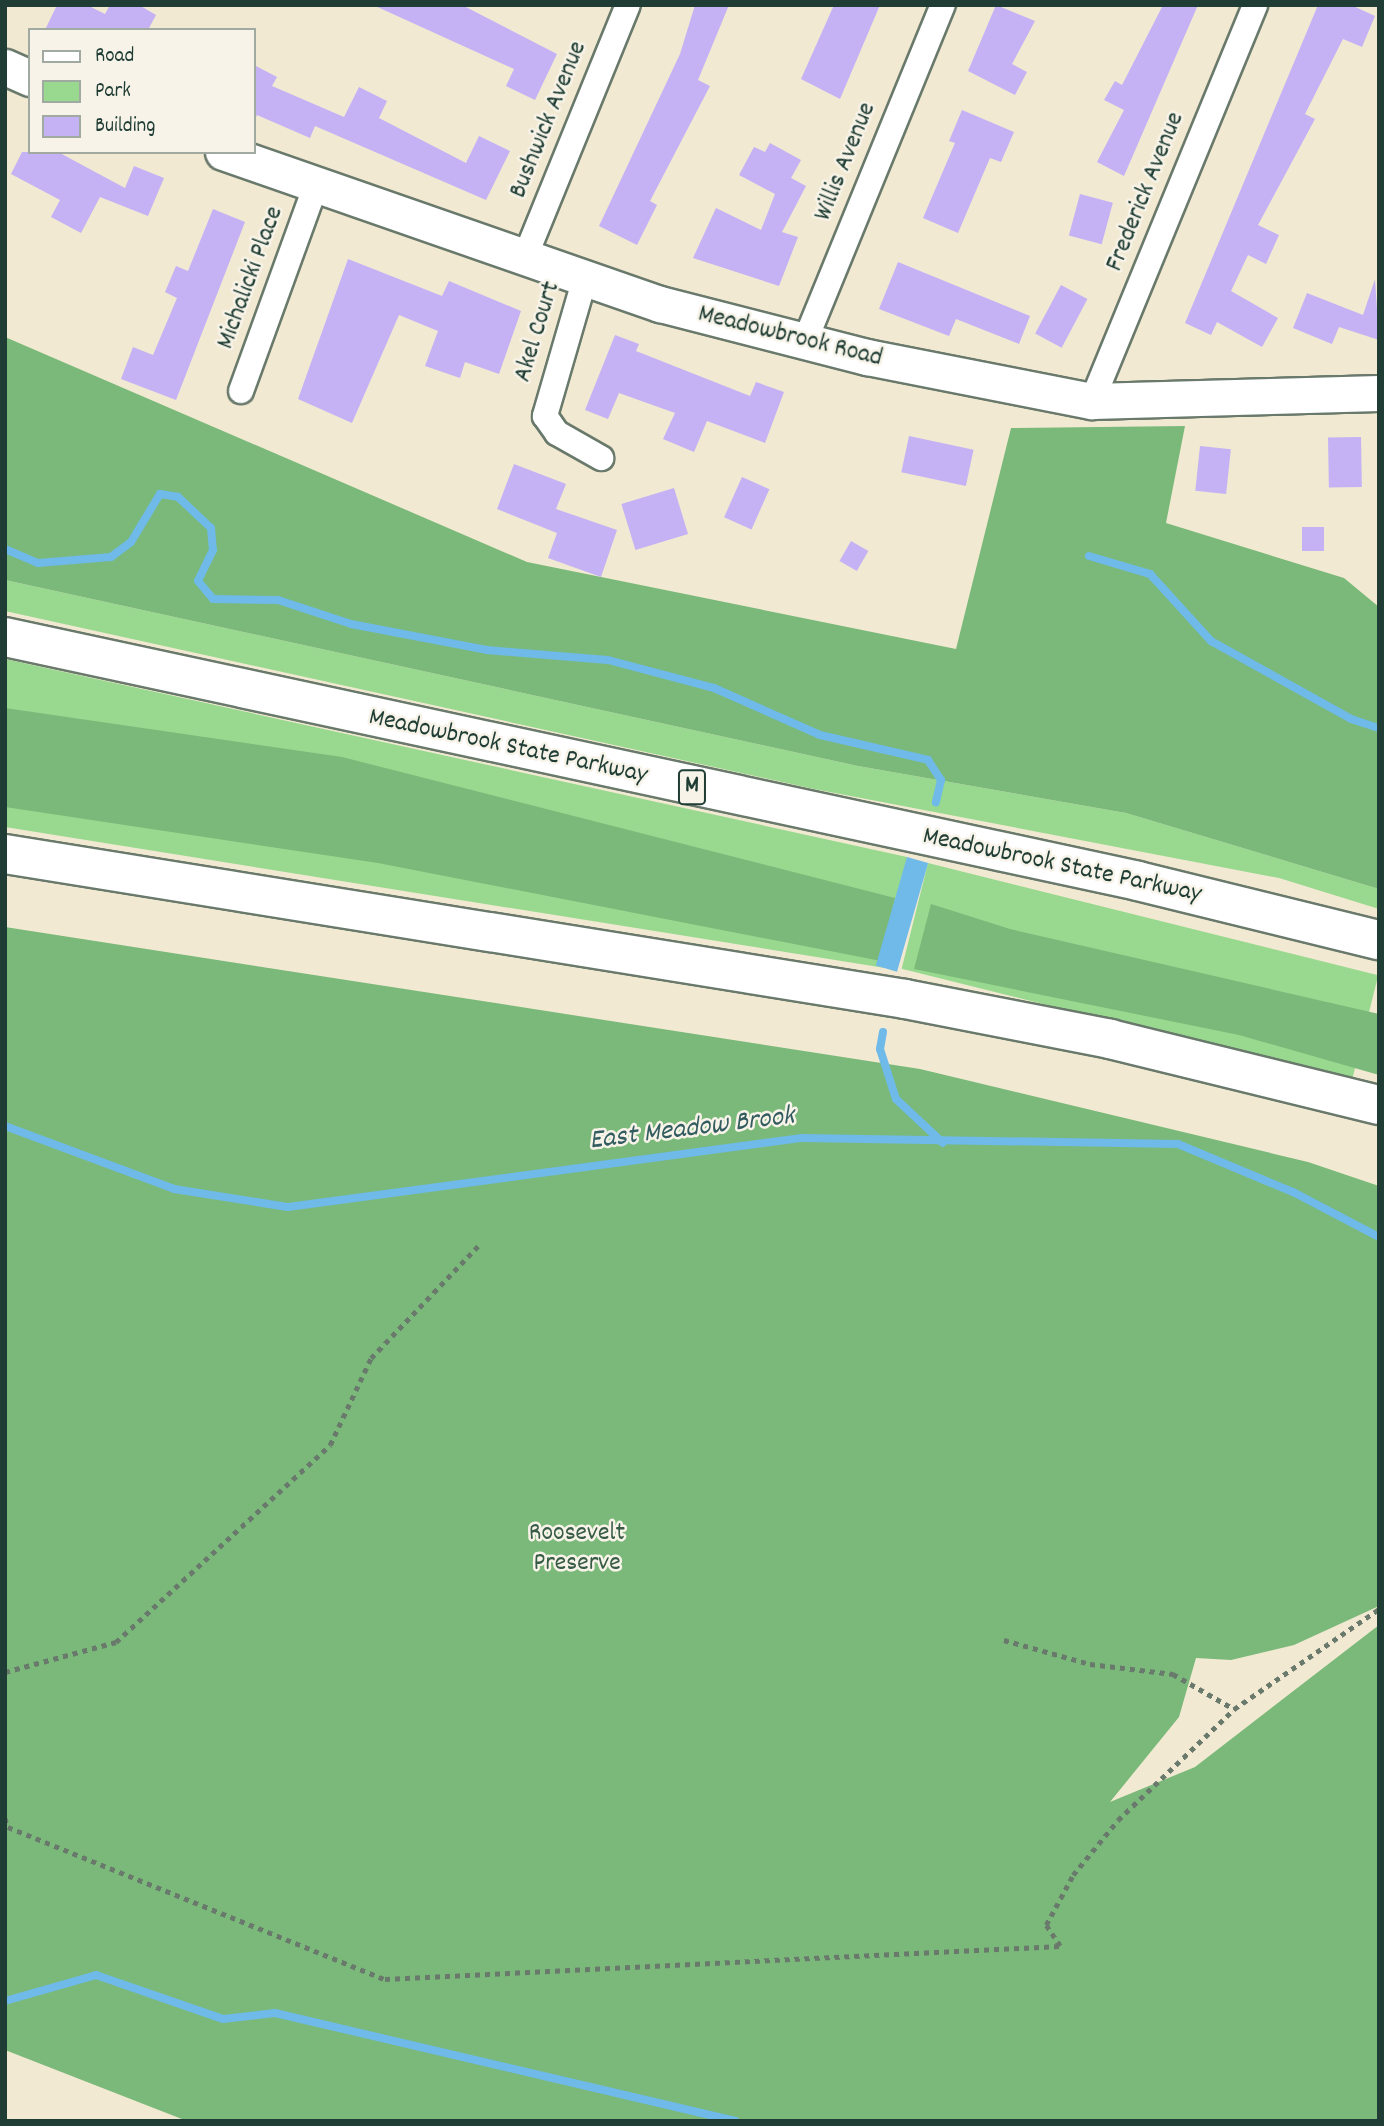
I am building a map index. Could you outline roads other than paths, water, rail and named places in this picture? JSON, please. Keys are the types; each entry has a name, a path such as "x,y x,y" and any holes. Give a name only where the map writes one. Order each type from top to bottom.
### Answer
{"highway":[{"name":"Meadowbrook State Parkway","path":"5,637 1138,881 1379,940"},
{"path":"5,854 905,999 1110,1039 1379,1105"}],"street":[{"name":"Willis Avenue","path":"805,341 943,5"},
{"name":"Frederick Avenue","path":"1092,401 1255,5"},
{"name":"Bushwick Avenue","path":"525,257 623,7"},
{"path":"5,67 28,77"},
{"name":"Meadowbrook Road","path":"229,154 585,278 805,341 1092,401 1379,393"},
{"name":"Michalicki Place","path":"241,391 316,185"},
{"name":"Akel Court","path":"585,278 545,416 557,433 601,458"}],"water":[{"path":"907,857 928,863 897,972 876,966"}],"waterway":[{"path":"5,549 38,563 111,557 131,542 160,494 178,497 211,528 213,550 198,581 213,599 278,600 351,624 487,650 608,660 714,688 820,735 928,760 941,780 936,802"},
{"path":"1089,556 1150,574 1211,641 1351,719 1379,728"},
{"path":"883,1032 880,1049 896,1099 943,1143"},
{"name":"East Meadow Brook","path":"5,1126 174,1189 288,1207 802,1138 1178,1144 1293,1192 1379,1237"},
{"path":"5,2001 96,1975 223,2019 275,2013 736,2121"}],"park label":[{"name":"Roosevelt Preserve","path":"577,1549"}]}
